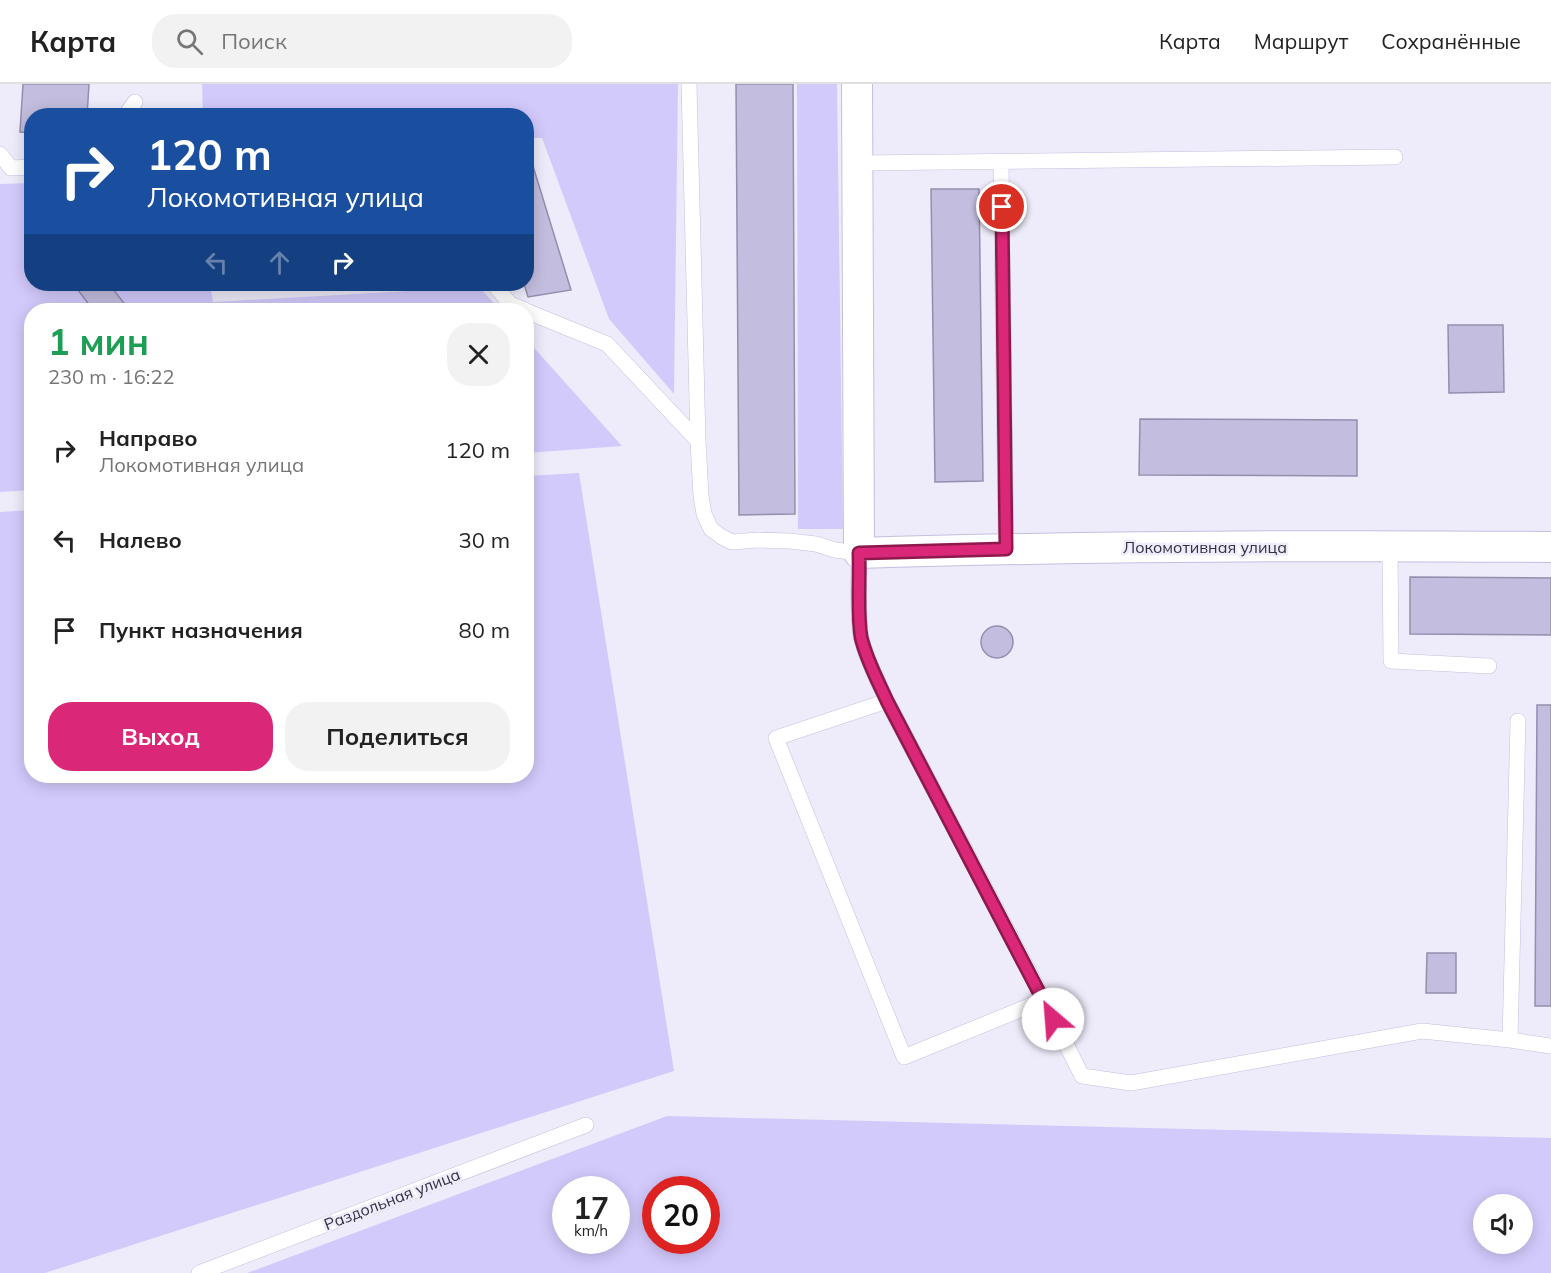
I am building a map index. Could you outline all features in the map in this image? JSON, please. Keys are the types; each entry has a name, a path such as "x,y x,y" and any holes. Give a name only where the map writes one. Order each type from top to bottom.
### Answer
{"street":[{"path":"857,84 859,553"},
{"name":"Локомотивная улица","path":"859,553 1006,549 1551,547"}],"lane":[{"path":"689,84 698,441 704,514 711,529 732,542 789,541 859,553 861,637 875,676 1082,1076 1131,1083 1422,1031 1551,1046"},
{"path":"131,108 135,102"},
{"path":"0,154 11,168 24,167"},
{"path":"857,163 1395,157"},
{"path":"1001,162 1006,549"},
{"path":"500,291 509,303"},
{"path":"534,314 608,344 698,441"},
{"path":"1390,546 1391,661 1488,666"},
{"path":"887,701 776,738 904,1057 1044,1000"},
{"path":"1510,1040 1518,721"},
{"name":"Раздольная улица","path":"199,1273 586,1125"}],"shaded area":[{"path":"202,84 678,84 674,394 609,319 542,138 534,138 534,108 203,108"},
{"path":"797,84 837,84 843,529 798,529"},
{"path":"24,183 24,291 211,291 213,302 408,291 483,291 494,303 24,303 24,490 0,492 0,184"},
{"path":"534,348 622,446 534,452"},
{"path":"579,473 674,1071 45,1273 0,1273 0,512 24,510 24,783 534,783 534,476"},
{"path":"667,1116 1551,1138 1551,1273 247,1273"}],"building":[{"path":"23,84 89,84 88,108 24,108 24,132 20,132"},
{"path":"736,84 793,84 795,514 739,515"},
{"path":"534,169 571,290 528,297 526,291 534,291"},
{"path":"931,189 979,189 983,481 935,482"},
{"path":"79,291 114,291 124,303 88,303"},
{"path":"1448,325 1503,325 1504,392 1449,393"},
{"path":"1140,419 1357,420 1357,476 1139,475"},
{"path":"1410,577 1551,578 1551,635 1410,634"},
{"path":"997,626 1008,631 1013,642 1008,653 997,658 986,653 981,642 986,631"},
{"path":"1537,705 1551,705 1551,1006 1535,1006"},
{"path":"1427,953 1456,953 1456,993 1426,993"}],"route":[{"path":"1002,207 1006,549 859,553 861,637 887,701 1053,1019"}]}
